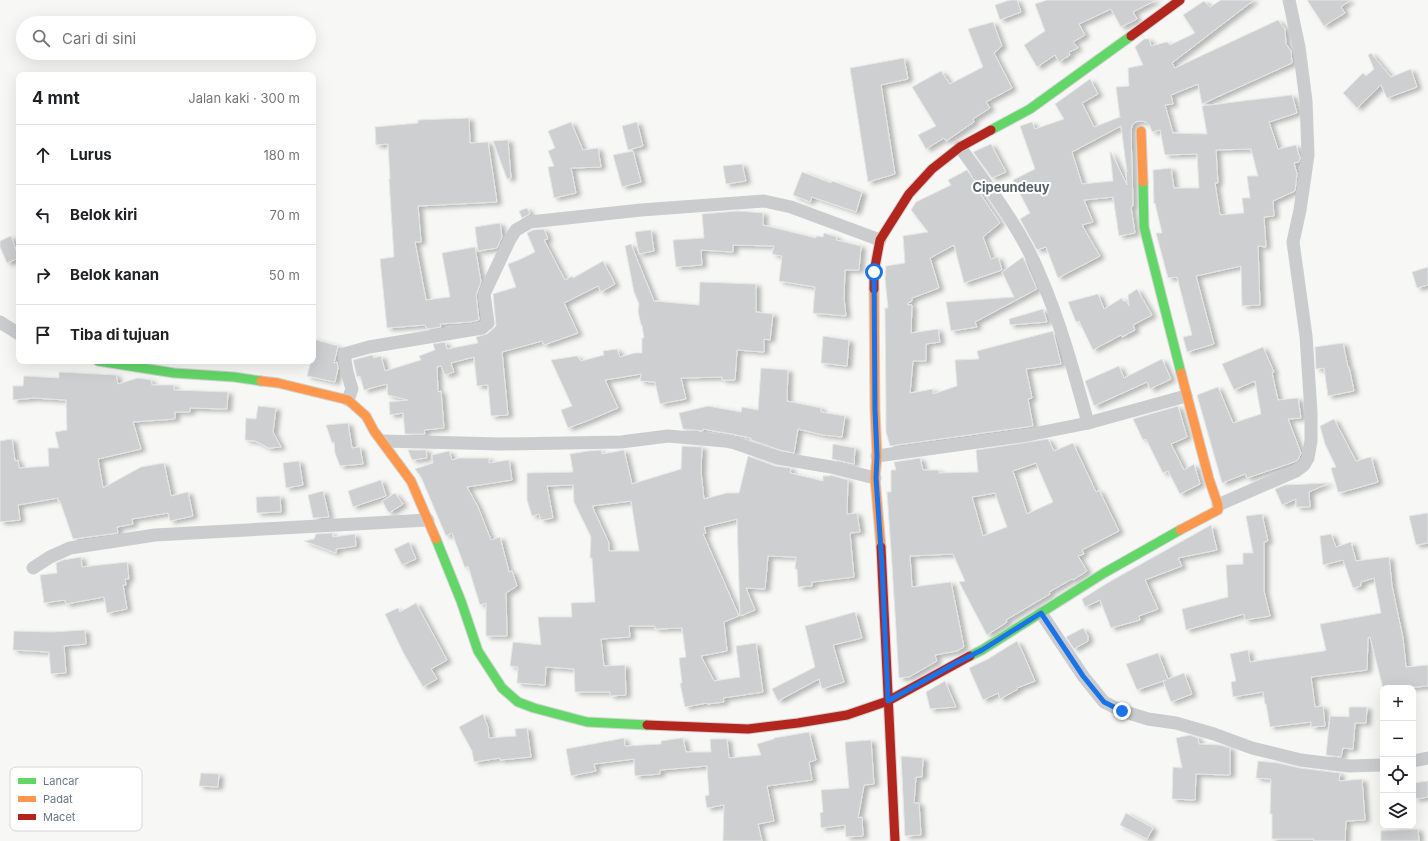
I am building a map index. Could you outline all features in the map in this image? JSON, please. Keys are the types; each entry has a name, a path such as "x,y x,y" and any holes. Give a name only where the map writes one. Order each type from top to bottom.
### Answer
{"street":[{"path":"895,841 882,565 876,478 877,456 875,410 874,272 880,240 909,194 932,169 960,147 1030,109 1180,0"},
{"path":"1218,505 1296,471 1304,465 1308,458 1311,441 1312,413 1306,336 1293,242 1300,210 1308,155 1306,101 1299,47 1289,0"},
{"path":"135,364 159,366 278,383 348,400 366,416 374,431 383,441 410,481 428,520 461,601 478,651 502,688 518,702 534,708 587,722 696,728 748,729 847,715 888,701 982,650 1111,569 1199,519 1218,510 1218,505 1209,479 1186,396 1144,227 1141,131"},
{"path":"960,147 1022,239 1039,272 1060,327 1088,423"},
{"path":"348,400 352,389 344,354 369,347 476,330 482,328 488,323 484,294 510,239 516,230 530,222 641,210 764,201 791,207 880,240"},
{"path":"0,322 16,332"},
{"path":"877,456 1028,435 1088,423 1186,396"},
{"path":"383,441 501,444 589,443 621,442 668,436 734,442 778,458 831,467 876,478"},
{"path":"34,568 50,557 70,548 155,536 428,520"},
{"path":"1041,613 1083,676 1104,702 1122,711 1148,719 1176,723 1252,748 1301,760 1349,766 1380,765"},
{"path":"1416,760 1428,758"}],"building":[{"path":"1010,0 1017,0 1021,12 1000,20 995,5"},
{"path":"1047,0 1156,0 1133,12 1137,19 1121,27 1111,9 1079,24 1085,35 1073,42 1078,48 1069,52 1070,55 1059,62 1055,55 1037,67 1024,45 1045,31 1035,4"},
{"path":"1221,0 1254,0 1172,63 1175,68 1278,20 1285,29 1286,44 1291,51 1292,63 1202,104 1198,84 1171,95 1173,104 1165,105 1173,133 1207,134 1202,106 1292,95 1297,113 1269,122 1278,149 1296,145 1300,158 1299,162 1294,163 1297,174 1295,191 1273,201 1274,216 1264,217 1266,247 1258,246 1260,305 1242,306 1241,266 1196,276 1214,344 1187,352 1183,337 1192,335 1177,277 1168,278 1156,233 1162,233 1155,203 1154,204 1153,170 1171,168 1174,188 1199,188 1197,154 1165,155 1160,130 1152,132 1150,126 1146,122 1135,122 1131,131 1133,206 1131,207 1135,233 1119,236 1113,197 1084,200 1093,222 1082,225 1100,256 1058,278 1046,247 1037,250 1020,219 1030,213 1013,180 1035,169 1020,126 1032,122 1035,129 1064,119 1055,104 1090,79 1098,94 1082,103 1094,127 1120,117 1116,87 1129,86 1128,68 1143,65 1135,47 1144,39 1149,39 1151,46 1167,42 1170,45 1195,33 1183,15 1204,1 1210,7","holes":["1121,126 1127,172 1127,185 1111,152 1113,181 1082,184 1072,152","1251,149 1258,176 1247,176 1250,198 1242,198 1244,213 1220,215 1215,183 1218,183 1216,150"]},
{"path":"1307,0 1350,0 1341,7 1345,13 1324,26"},
{"path":"993,22 1002,46 994,53 1012,88 986,102 990,108 973,119 974,122 946,141 944,138 926,149 918,135 936,126 912,87 941,71 950,84 983,67 968,29"},
{"path":"1371,53 1391,77 1411,69 1417,87 1387,98 1381,85 1357,108 1343,93 1363,73 1366,76 1374,69 1368,55"},
{"path":"904,58 908,79 881,85 895,174 868,182 850,68"},
{"path":"469,118 470,143 488,142 497,202 418,206 421,242 415,242 426,300 450,297 442,253 475,247 481,282 476,295 479,320 440,324 441,327 427,329 425,325 387,328 380,259 394,257 388,144 376,145 375,127 418,123 418,120"},
{"path":"571,122 583,150 598,148 601,167 571,168 576,193 554,198 548,167 554,166 548,151 555,148 548,131"},
{"path":"637,122 643,146 628,150 622,126"},
{"path":"508,140 511,178 507,179 493,141"},
{"path":"991,144 1006,172 992,178 973,152"},
{"path":"633,151 641,182 622,187 613,155"},
{"path":"742,164 746,181 726,184 723,166"},
{"path":"967,170 977,184 976,185 983,198 1000,223 983,237 991,259 998,257 1002,270 964,283 954,245 930,258 939,288 912,298 912,301 908,303 908,305 912,305 911,333 938,329 940,342 926,344 926,361 913,361 910,393 933,389 933,394 957,386 955,360 979,359 977,351 1053,331 1061,364 1026,369 1032,398 1028,399 1033,426 890,446 886,432 885,308 888,308 885,279 886,266 905,263 903,236 928,232 911,210 916,202 951,185 948,180"},
{"path":"802,172 831,183 832,181 862,192 856,212 812,197 810,202 793,195"},
{"path":"527,208 530,214 522,218 519,211"},
{"path":"738,211 763,213 763,225 816,238 816,236 823,237 824,233 837,237 836,240 861,246 859,270 845,270 844,298 846,316 813,313 815,287 779,281 782,256 772,254 774,246 733,245 733,252 701,250 702,265 676,267 673,240 704,238 702,214"},
{"path":"500,223 502,237 497,248 478,251 475,227"},
{"path":"544,229 548,239 544,240 565,280 572,276 573,278 603,261 615,284 601,292 598,286 564,303 578,333 544,345 542,341 502,352 508,415 491,416 488,385 477,386 474,357 451,363 454,372 445,375 441,366 437,367 438,392 441,391 444,428 424,430 425,434 405,434 403,413 390,415 389,402 408,400 388,395 387,384 364,390 360,376 357,377 353,360 372,355 374,358 381,356 385,371 421,360 419,356 435,350 433,344 445,342 447,349 478,343 476,337 487,334 496,326 493,294 516,287 508,264 535,252 527,233 533,230"},
{"path":"651,230 654,251 639,254 635,232"},
{"path":"11,236 16,250 16,259 7,263 0,247 0,241"},
{"path":"631,244 654,301 699,305 700,282 756,284 756,312 773,314 770,340 764,339 764,352 737,350 735,380 722,380 722,377 681,378 686,399 660,404 655,382 640,381 641,374 605,380 618,408 568,428 561,410 572,406 551,360 577,356 581,361 604,355 603,351 617,349 620,357 635,353 642,353 642,338 644,338 638,311 639,304 634,292 625,246"},
{"path":"1023,257 1037,289 975,322 977,327 951,331 946,302 1014,297 1002,272"},
{"path":"1428,267 1428,285 1417,288 1412,272"},
{"path":"1137,289 1152,315 1133,325 1135,330 1122,337 1121,335 1093,350 1079,321 1076,322 1068,302 1098,294 1104,309 1122,298 1123,301 1126,301 1129,306 1128,295"},
{"path":"1043,309 1047,322 1010,325 1009,319"},
{"path":"823,336 849,340 847,366 821,363"},
{"path":"316,340 338,346 334,363 337,362 338,368 335,382 307,376 310,364 316,364"},
{"path":"1343,343 1354,391 1328,396 1324,368 1316,369 1315,347"},
{"path":"1263,347 1274,372 1272,373 1278,400 1298,398 1301,418 1288,419 1301,453 1298,460 1294,462 1247,478 1245,474 1222,483 1197,395 1218,387 1233,423 1261,414 1255,381 1234,390 1222,364"},
{"path":"1162,359 1171,379 1150,389 1147,382 1094,406 1085,381 1119,366 1124,378"},
{"path":"761,368 788,370 787,401 821,408 821,412 845,416 842,437 823,435 798,429 794,453 751,440 751,438 703,429 703,431 683,429 679,413 708,406 741,412 742,407 758,410"},
{"path":"59,372 116,375 118,384 138,378 151,380 152,385 174,385 174,390 228,392 227,409 190,408 190,412 175,412 175,419 133,422 141,449 98,459 103,488 141,467 164,463 171,496 188,492 193,516 170,521 168,513 132,519 133,524 117,527 118,533 73,539 58,498 18,505 20,520 0,522 0,441 12,439 15,461 18,460 19,468 49,466 48,448 59,448 55,432 67,430 66,400 34,398 13,400 13,386 23,386 24,376 59,378"},
{"path":"258,406 276,408 273,432 281,447 269,448 255,441 245,440 246,418 256,419"},
{"path":"1178,406 1187,437 1171,444 1184,470 1194,464 1200,484 1180,494 1168,471 1163,473 1146,439 1143,440 1133,419"},
{"path":"1334,419 1356,461 1371,457 1378,482 1343,492 1338,492 1331,468 1336,467 1325,444 1320,426"},
{"path":"348,423 352,448 360,447 363,464 340,466 335,453 334,442 332,443 326,425"},
{"path":"1048,439 1054,451 1073,443 1096,492 1099,490 1119,531 1082,550 1084,554 1078,556 1087,571 1049,592 1050,594 1006,620 1007,622 987,635 959,582 965,581 953,554 910,556 912,587 951,582 964,647 957,651 935,655 937,661 909,677 899,678 887,492 891,492 891,470 896,470 894,462 920,458 923,470 939,470 939,473 978,472 976,450","holes":["1036,463 1053,502 1027,514 1013,471","995,493 1007,527 983,536 972,497"]},
{"path":"833,444 855,448 854,464 832,459"},
{"path":"682,446 702,447 701,472 704,499 727,493 739,493 748,456 775,466 791,468 790,473 823,481 823,476 830,475 848,480 847,514 857,513 860,532 850,533 854,577 812,582 812,586 798,587 797,569 795,569 796,557 768,556 765,589 746,588 755,610 740,616 737,519 704,527 706,533 703,534 739,616 724,622 727,651 701,656 714,681 740,677 736,646 756,643 763,692 723,698 724,702 685,707 680,683 682,683 679,658 686,657 682,628 655,629 655,626 629,626 630,637 601,639 604,666 625,665 626,695 610,696 610,692 575,692 574,669 546,667 545,685 517,683 518,667 510,666 513,642 541,645 538,617 572,617 571,603 595,602 592,558 590,558 591,537 574,502 573,485 547,486 553,518 541,520 539,514 532,516 527,500 527,473 573,472 570,454 601,450 602,454 624,450 632,484 681,469","holes":["631,501 639,551 609,551 609,543 592,506"]},
{"path":"408,450 426,450 427,458 412,460"},
{"path":"449,451 452,460 459,458 489,458 489,463 509,460 512,480 467,487 478,507 491,540 500,537 509,572 512,571 517,586 506,593 507,636 486,636 486,603 480,605 468,566 465,568 452,533 446,536 421,477 415,469 433,463 432,455"},
{"path":"299,461 303,485 286,488 283,463"},
{"path":"381,480 386,496 353,507 348,491"},
{"path":"1329,483 1309,492 1310,507 1296,507 1296,499 1282,505 1275,489 1285,485"},
{"path":"323,491 329,517 313,518 308,495"},
{"path":"395,493 403,504 389,513 382,501"},
{"path":"280,496 281,512 257,513 256,497"},
{"path":"1428,513 1428,543 1416,545 1409,516"},
{"path":"1262,514 1268,541 1264,542 1264,591 1270,616 1245,620 1244,614 1186,630 1182,609 1228,597 1226,565 1243,564 1243,553 1253,553 1246,516"},
{"path":"1211,525 1217,550 1178,558 1182,566 1145,580 1158,609 1139,616 1140,620 1111,628 1100,600 1085,607 1082,599 1109,582"},
{"path":"332,533 333,537 355,534 356,546 336,549 336,553 304,541 314,539 316,534"},
{"path":"1331,534 1336,547 1351,542 1356,561 1389,557 1392,586 1403,638 1406,667 1428,665 1428,686 1416,687 1416,685 1382,685 1370,637 1368,638 1367,670 1311,677 1315,707 1323,706 1325,726 1311,727 1311,722 1270,727 1263,692 1233,697 1231,682 1236,681 1230,654 1248,650 1250,662 1324,651 1326,650 1320,624 1381,613 1374,578 1361,582 1361,586 1353,588 1343,560 1323,565 1320,536"},
{"path":"409,542 416,559 402,565 394,549"},
{"path":"81,557 82,567 127,562 129,579 125,579 126,585 123,585 127,609 107,613 104,597 66,604 65,600 44,603 40,575 57,573 56,563 63,560"},
{"path":"416,603 447,660 431,669 437,679 423,687 403,652 385,614 398,608 400,612"},
{"path":"855,612 862,638 833,645 844,682 822,689 819,679 778,701 772,689 815,667 805,626"},
{"path":"1083,628 1088,636 1088,641 1074,649 1066,637"},
{"path":"85,630 86,644 64,646 66,673 51,674 49,652 13,650 14,631 52,632"},
{"path":"1017,641 1035,681 1017,688 1018,689 1000,699 998,693 983,700 969,668 988,659"},
{"path":"1158,653 1168,679 1184,673 1192,694 1171,702 1163,681 1137,690 1126,664"},
{"path":"945,681 956,707 930,709 926,692"},
{"path":"1349,707 1367,707 1366,723 1355,723 1353,749 1343,748 1341,757 1326,755 1330,716 1349,717"},
{"path":"483,714 488,727 489,738 516,736 515,729 527,728 531,757 500,760 500,758 474,762 472,751 459,727"},
{"path":"809,732 816,760 809,762 812,780 767,786 774,821 758,824 762,841 723,841 724,805 707,808 705,796 709,795 707,766 660,770 660,774 635,776 634,759 594,764 596,771 571,776 566,749 624,738 625,746 661,744 661,741 683,738 686,752 711,752 710,739 727,739 729,758 761,755 757,744 774,738"},
{"path":"1190,735 1198,738 1199,744 1220,745 1230,748 1230,775 1196,774 1195,800 1172,799 1173,767 1182,768 1176,738"},
{"path":"871,740 874,784 864,785 858,818 862,817 863,836 846,837 845,825 821,828 820,813 823,812 821,790 849,788 845,742"},
{"path":"901,756 923,758 922,777 916,777 914,803 919,803 921,835 905,836"},
{"path":"1258,761 1340,773 1339,781 1362,779 1365,820 1346,821 1345,841 1272,839 1272,814 1270,814 1271,779 1256,778"},
{"path":"201,773 219,774 218,787 199,786"},
{"path":"1428,781 1428,797 1416,799 1416,783"},
{"path":"1126,813 1153,828 1147,839 1120,825"},
{"path":"1418,829 1419,841 1381,841 1381,831"}],"traffic: fast":[{"path":"991,130 1030,109 1131,36"},
{"path":"1143,182 1144,227 1181,373"},
{"path":"117,364 174,373 234,377 261,381"},
{"path":"970,656 982,650 1104,573 1180,530"},
{"path":"436,539 461,601 478,651 502,688 518,702 534,708 587,722 647,725"}],"traffic: slow":[{"path":"1141,131 1143,182"},
{"path":"874,289 877,456 875,478 881,547"},
{"path":"1180,530 1218,510 1218,505 1209,479 1181,373"},
{"path":"261,381 278,383 348,400 366,416 374,431 411,481 436,539"}],"traffic: jam":[{"path":"1131,36 1180,0"},
{"path":"874,289 874,272 880,240 909,194 932,169 960,147 991,130"},
{"path":"881,547 895,841"},
{"path":"647,725 748,729 847,715 888,701 970,656"}],"district":[{"name":"Cipeundeuy","path":"1011,187"}],"route":[{"path":"874,272 875,410 877,456 876,478 882,565 888,701 982,650 1041,613 1083,676 1104,702 1122,711"}]}
